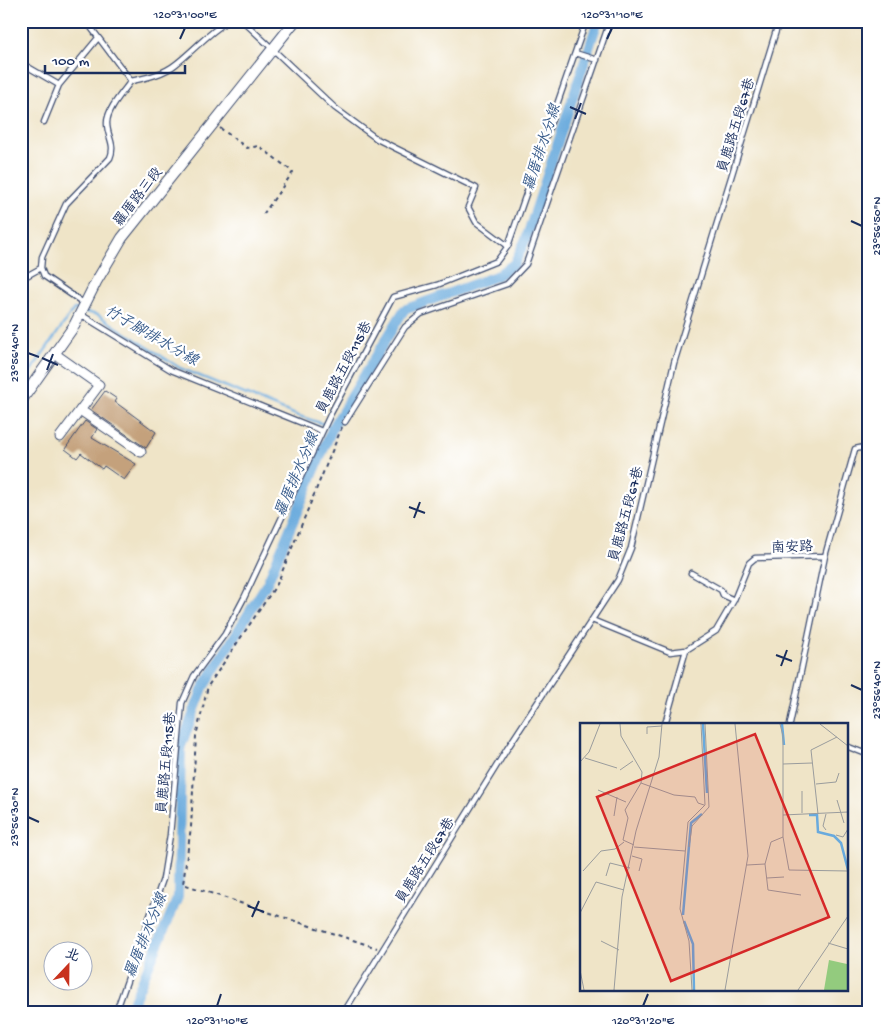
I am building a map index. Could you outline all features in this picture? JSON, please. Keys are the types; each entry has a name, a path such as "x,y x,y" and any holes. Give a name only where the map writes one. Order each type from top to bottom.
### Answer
{"street":[{"name":"羅厝路三段","path":"21,402 83,310 122,238 212,122 295,21"},
{"path":"55,354 99,385 60,437"},
{"path":"80,410 141,452"}],"lane":[{"path":"86,21 132,81"},
{"path":"214,21 219,27"},
{"path":"228,21 175,66 150,77 132,81 109,113 107,123 113,151 110,158 66,204 42,257 41,268 44,276 83,310 171,370 322,431"},
{"path":"243,21 335,108 377,139 476,188 468,207 476,222 508,246"},
{"name":"員鹿路五段115巷","path":"116,1012 163,879 170,835 182,704 194,676 225,634 244,598 322,431 393,297 437,285 497,261 508,246 586,21"},
{"name":"員鹿路五段115巷","path":"345,422 405,327 421,314 507,284 526,264 610,21"},
{"name":"員鹿路五段67巷","path":"344,1012 507,749 618,580 631,548 674,363 779,21"},
{"path":"44,122 59,85 98,38"},
{"path":"575,53 597,60"},
{"path":"28,67 59,85"},
{"path":"21,279 41,268"},
{"path":"867,446 869,438"},
{"name":"南安路","path":"686,650 716,631 734,600 749,563 755,558 825,556 855,449 867,446"},
{"path":"790,723 825,556"},
{"path":"691,573 734,600"},
{"path":"592,620 670,652 686,650 666,723"},
{"path":"848,747 869,755"}],"path":[{"path":"212,122 247,148 259,146 293,172 262,216"},
{"path":"345,422 276,584 208,686 196,736 191,827 183,884 382,949"}],"building":[{"path":"105,391 117,399 115,402 156,432 146,448 91,410"},
{"path":"85,421 97,429 92,438 136,464 124,480 104,466 102,469 81,453 77,458 65,449"}],"waterway":[{"name":"羅厝排水分線","path":"129,1012 178,897 181,746 203,688 267,583 333,427 404,310 496,276 514,264 526,239 598,21"},
{"name":"竹子腳排水分線","path":"21,385 74,309 79,310"},
{"name":"竹子腳排水分線","path":"85,312 98,315 180,368 296,415 333,427"}]}
